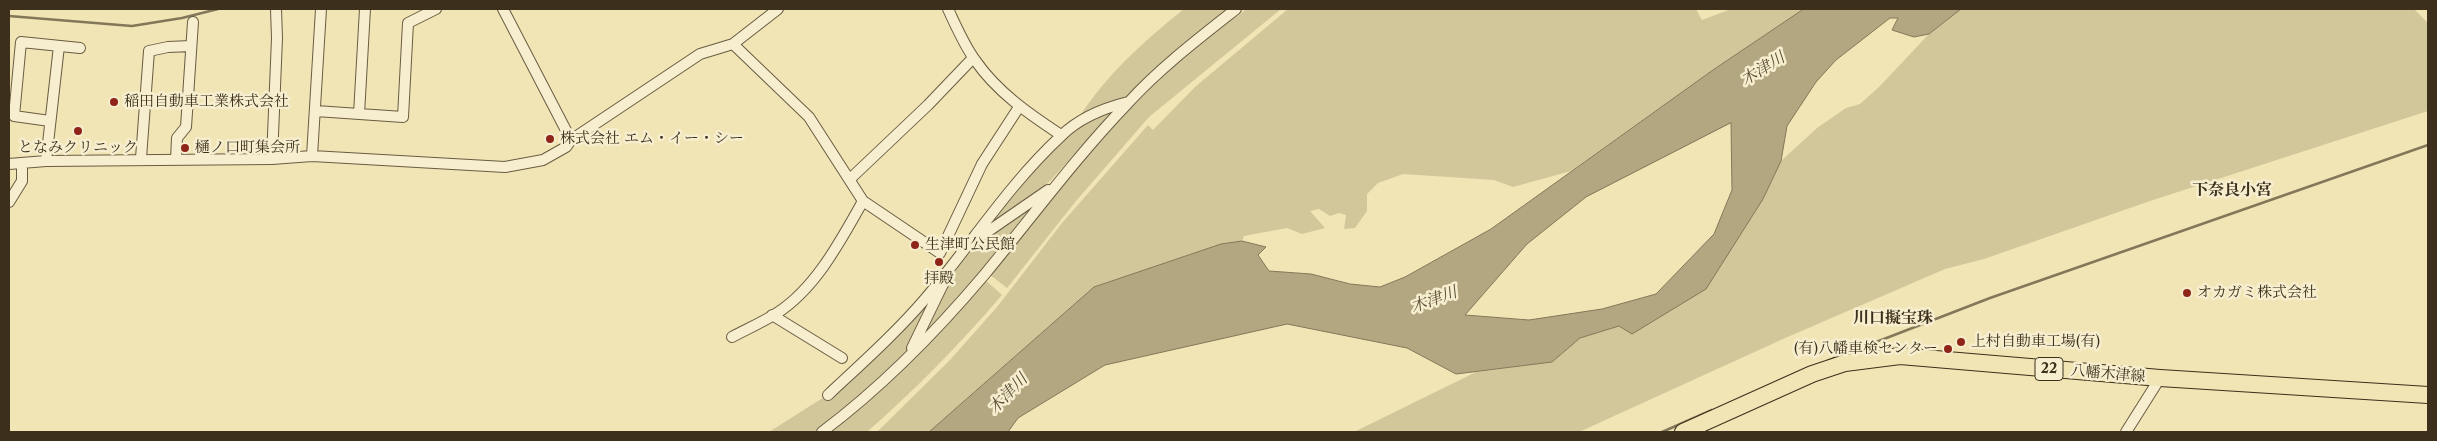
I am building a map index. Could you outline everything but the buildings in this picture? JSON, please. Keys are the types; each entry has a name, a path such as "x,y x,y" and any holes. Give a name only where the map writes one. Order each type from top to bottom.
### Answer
{"main road":[{"name":"八幡木津線","path":"1683,432 1700,428 1812,374 1846,363 1900,356 2160,378 2428,395"}],"street":[{"path":"272,159 277,38 276,9"},
{"path":"312,156 321,9"},
{"path":"359,114 365,9"},
{"path":"316,111 403,117 408,23 436,9"},
{"path":"503,9 571,140"},
{"path":"9,164 141,158 176,160 272,159 312,156 505,167 543,160 566,147 571,140 700,54 733,44 778,9"},
{"path":"948,9 973,58 986,75 1019,107 1061,135"},
{"path":"822,432 846,414 911,355 984,275 1053,188 1129,102 1198,38 1236,9"},
{"path":"176,160 177,138 186,127 193,22"},
{"path":"50,121 14,116 21,42 80,48"},
{"path":"733,44 809,116 863,201 940,253"},
{"path":"46,161 58,46"},
{"path":"141,158 149,51 168,47 191,46"},
{"path":"850,179 928,105 973,58"},
{"path":"828,395 912,314 1061,135 1101,110 1129,102"},
{"path":"940,253 982,164 1019,107"},
{"path":"9,202 22,181 22,164"},
{"path":"911,355 909,352 960,254 972,246 983,234 1044,191 1053,188"},
{"path":"732,337 772,316 797,296 815,276 844,236 863,201"},
{"path":"940,253 950,248 960,254"},
{"path":"772,316 842,358"},
{"path":"2126,432 2160,378"}],"shaded area":[{"path":"1184,9 1227,9 1126,98 1103,105 1078,119 1126,59"},
{"path":"1247,9 1281,9 1149,117 1076,201 1007,288 989,274 1065,182 1118,122 1204,39"},
{"path":"1288,9 1696,9 1702,20 1731,9 1804,9 1713,70 1571,171 1513,187 1494,180 1403,174 1378,183 1367,194 1367,211 1355,228 1344,229 1346,215 1339,213 1330,216 1319,209 1310,211 1325,228 1302,234 1287,228 1244,236 1242,241 1221,244 1094,287 929,432 877,432 950,360 997,307 1062,223 1148,125 1153,130 1195,87"},
{"path":"1961,9 2414,9 2428,23 2428,111 2150,201 1984,259 1945,269 1783,339 1579,432 1354,432 1476,372 1552,362 1580,338 1619,326 1633,333 1763,199 1781,161 1817,128 1846,108 1860,104 1879,87 1929,34"},
{"path":"1118,108 1048,183 984,230 1063,138 1077,127"},
{"path":"1042,194 983,269 920,340 961,261 981,242"},
{"path":"983,278 1002,295 954,349 920,383 867,432 827,432"},
{"path":"940,285 903,358 846,410 817,432 769,432 821,399 829,397"}],"water":[{"name":"木津川","path":"1804,9 1961,9 1929,34 1914,37 1892,30 1898,18 1890,18 1836,60 1816,82 1787,126 1781,161 1763,199 1706,289 1632,334 1619,326 1580,338 1552,362 1456,374 1407,348 1287,324 1105,365 1018,418 1008,432 929,432 1094,287 1221,244 1242,241 1266,247 1258,255 1269,271 1311,274 1350,284 1380,287 1405,277 1491,229 1713,70","holes":["1731,123 1732,190 1714,234 1656,294 1602,309 1529,320 1465,315 1527,244 1586,197"]}],"waterway":[{"path":"9,16 132,26 182,18 218,9"},
{"path":"1827,361 1990,298 2428,145"},
{"path":"1662,432 1712,410"}],"place":[{"name":"稲田自動車工業株式会社","path":"114,102"},
{"name":"となみクリニック","path":"78,131"},
{"name":"株式会社 エム・イー・シー","path":"550,139"},
{"name":"樋ノ口町集会所","path":"185,148"},
{"name":"生津町公民館","path":"915,245"},
{"name":"拝殿","path":"939,262"},
{"name":"オカガミ株式会社","path":"2187,293"},
{"name":"上村自動車工場(有)","path":"1961,342"},
{"name":"(有)八幡車検センター","path":"1948,349"}],"district":[{"name":"下奈良小宮","path":"2232,190"},
{"name":"川口擬宝珠","path":"1893,318"}]}
